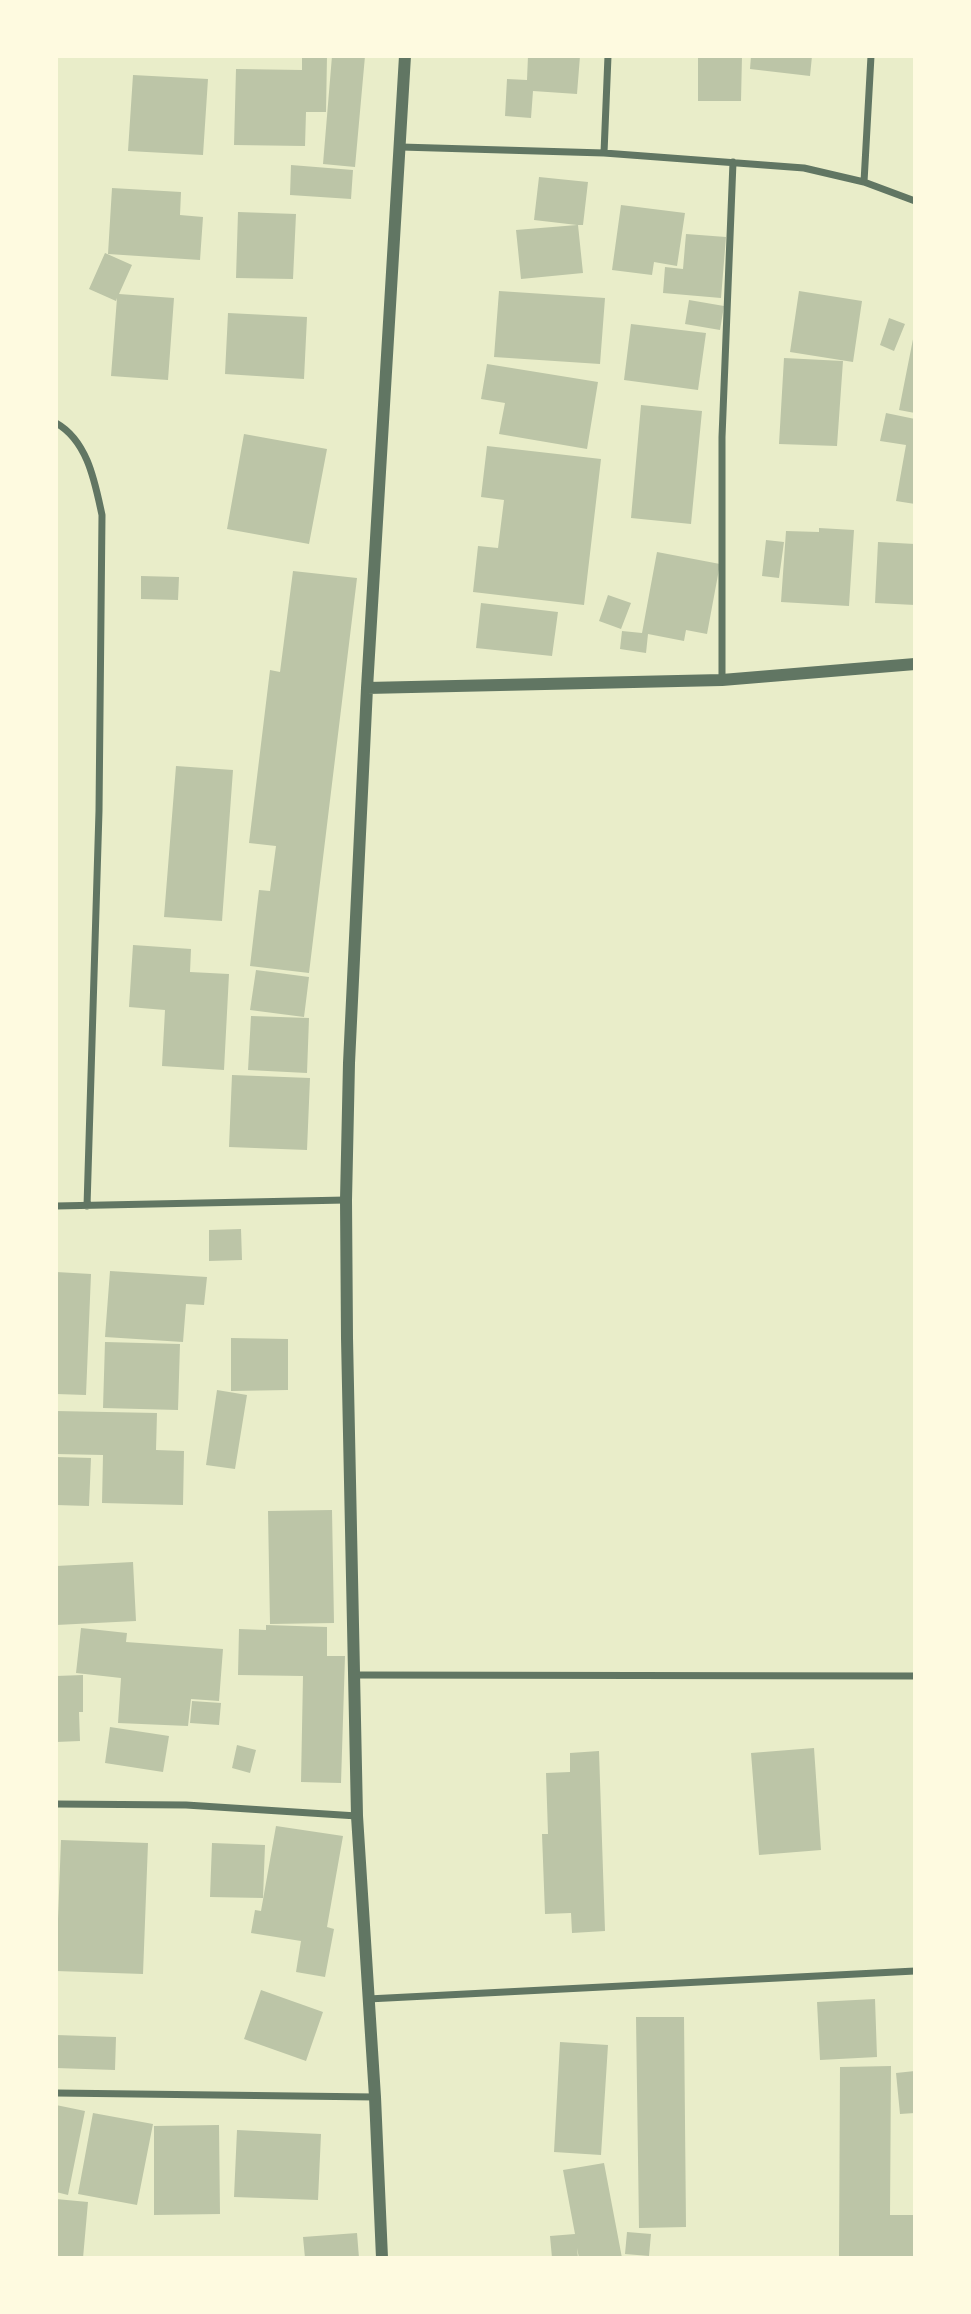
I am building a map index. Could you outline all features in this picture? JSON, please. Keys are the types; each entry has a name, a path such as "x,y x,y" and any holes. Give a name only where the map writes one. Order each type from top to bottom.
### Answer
{"street":[{"path":"382,2258 358,1816 346,1200 349,1063 367,688 405,56"},
{"path":"604,153 608,56"},
{"path":"864,182 871,56"},
{"path":"401,147 604,153 804,168 864,182 915,201"},
{"path":"722,680 722,437 733,162"},
{"path":"56,423 75,439 84,454 94,478 102,515 99,811 87,1206"},
{"path":"367,688 722,680 915,664"},
{"path":"56,1206 346,1200"},
{"path":"356,1675 915,1676"},
{"path":"56,1804 186,1805 358,1816"},
{"path":"368,1998 915,1971"},
{"path":"56,2093 375,2097"}],"building":[{"path":"302,56 327,56 326,112 306,112 305,146 234,145 236,69 302,70"},
{"path":"332,56 365,56 355,167 323,164"},
{"path":"528,56 580,56 577,94 533,91 531,118 505,116 507,79 527,80"},
{"path":"698,56 742,56 741,101 698,101"},
{"path":"751,56 812,56 810,76 750,69"},
{"path":"133,75 208,79 203,155 128,151"},
{"path":"291,165 353,170 351,199 290,195"},
{"path":"539,177 588,182 583,225 578,225 583,273 521,279 516,230 577,225 534,220"},
{"path":"112,188 181,192 180,215 203,217 200,260 108,254"},
{"path":"621,205 685,213 677,266 654,262 652,275 612,270"},
{"path":"238,212 296,214 293,279 236,278"},
{"path":"686,234 726,237 721,298 663,293 665,267 683,269"},
{"path":"105,253 132,265 119,294 174,298 168,380 111,376 117,298 116,301 89,289"},
{"path":"499,291 605,298 600,364 494,357"},
{"path":"799,291 862,301 853,362 790,352"},
{"path":"689,300 724,306 720,330 685,324"},
{"path":"228,313 307,317 304,379 225,374"},
{"path":"889,318 905,324 894,351 880,345"},
{"path":"631,324 706,333 698,390 624,380"},
{"path":"915,334 915,413 899,410"},
{"path":"784,358 843,361 837,446 779,444"},
{"path":"487,364 598,382 587,449 499,434 505,403 481,399"},
{"path":"641,405 702,411 691,524 631,518"},
{"path":"886,413 915,419 915,504 896,501 906,445 880,441"},
{"path":"244,434 327,449 309,544 227,529"},
{"path":"487,446 601,459 584,605 473,592 478,546 498,548 504,500 481,497"},
{"path":"819,528 854,530 849,606 781,602 786,531 819,532"},
{"path":"766,540 784,542 779,578 762,576"},
{"path":"878,542 915,544 915,605 875,603"},
{"path":"657,552 720,564 707,634 686,630 684,641 648,634 646,653 620,649 622,631 642,633"},
{"path":"293,571 357,578 309,973 250,966 259,890 270,891 276,846 249,843 270,670 280,672"},
{"path":"141,576 179,577 178,600 141,599"},
{"path":"608,595 631,603 621,629 599,621"},
{"path":"481,603 558,612 552,656 476,648"},
{"path":"176,766 233,770 222,921 164,917"},
{"path":"133,945 191,949 190,972 229,974 224,1070 162,1066 165,1010 129,1007"},
{"path":"256,970 309,977 304,1017 250,1010"},
{"path":"251,1016 309,1018 307,1073 248,1070"},
{"path":"232,1075 310,1078 307,1150 229,1147"},
{"path":"241,1229 242,1260 209,1261 209,1230"},
{"path":"110,1271 207,1277 204,1305 186,1304 183,1342 105,1337"},
{"path":"56,1272 91,1274 86,1395 56,1394"},
{"path":"231,1338 288,1339 288,1390 231,1391"},
{"path":"105,1342 180,1344 178,1410 103,1408"},
{"path":"217,1390 247,1395 235,1469 206,1465"},
{"path":"56,1411 157,1413 156,1450 184,1451 183,1505 102,1503 103,1455 56,1454"},
{"path":"56,1457 91,1458 89,1506 56,1505"},
{"path":"332,1510 334,1623 270,1624 268,1511"},
{"path":"133,1562 136,1621 56,1625 56,1566"},
{"path":"266,1625 327,1627 327,1656 345,1656 341,1783 301,1782 303,1676 238,1675 239,1629 266,1630"},
{"path":"81,1628 127,1633 126,1642 223,1649 219,1701 191,1699 188,1726 118,1723 121,1678 76,1673"},
{"path":"83,1675 83,1712 79,1712 80,1741 56,1742 56,1676"},
{"path":"192,1701 221,1703 219,1725 190,1723"},
{"path":"110,1727 169,1736 163,1772 105,1763"},
{"path":"237,1745 256,1750 250,1773 232,1768"},
{"path":"814,1748 821,1850 759,1855 751,1753"},
{"path":"599,1751 605,1931 572,1933 571,1913 545,1914 542,1834 548,1834 546,1773 570,1772 570,1753"},
{"path":"276,1826 343,1836 327,1927 334,1929 325,1977 296,1972 301,1941 251,1933 255,1910 261,1911"},
{"path":"61,1840 148,1843 143,1974 56,1971"},
{"path":"212,1843 265,1845 263,1898 210,1897"},
{"path":"261,1990 323,2012 306,2061 244,2039"},
{"path":"875,1999 877,2057 820,2060 817,2002"},
{"path":"636,2017 684,2017 686,2227 639,2228"},
{"path":"56,2035 116,2037 115,2070 56,2068"},
{"path":"560,2042 608,2045 601,2155 554,2152"},
{"path":"891,2066 890,2215 915,2215 915,2258 839,2258 840,2067"},
{"path":"915,2071 915,2113 900,2114 896,2073"},
{"path":"56,2105 85,2111 68,2195 56,2192"},
{"path":"93,2113 153,2124 137,2205 78,2194"},
{"path":"219,2125 220,2214 154,2215 154,2126"},
{"path":"237,2130 321,2134 318,2200 234,2197"},
{"path":"604,2163 622,2258 579,2258 577,2248 578,2258 552,2258 550,2236 575,2234 563,2170"},
{"path":"56,2199 88,2202 83,2258 56,2258"},
{"path":"627,2232 651,2234 649,2256 625,2254"},
{"path":"357,2233 359,2258 305,2258 303,2237"}]}
